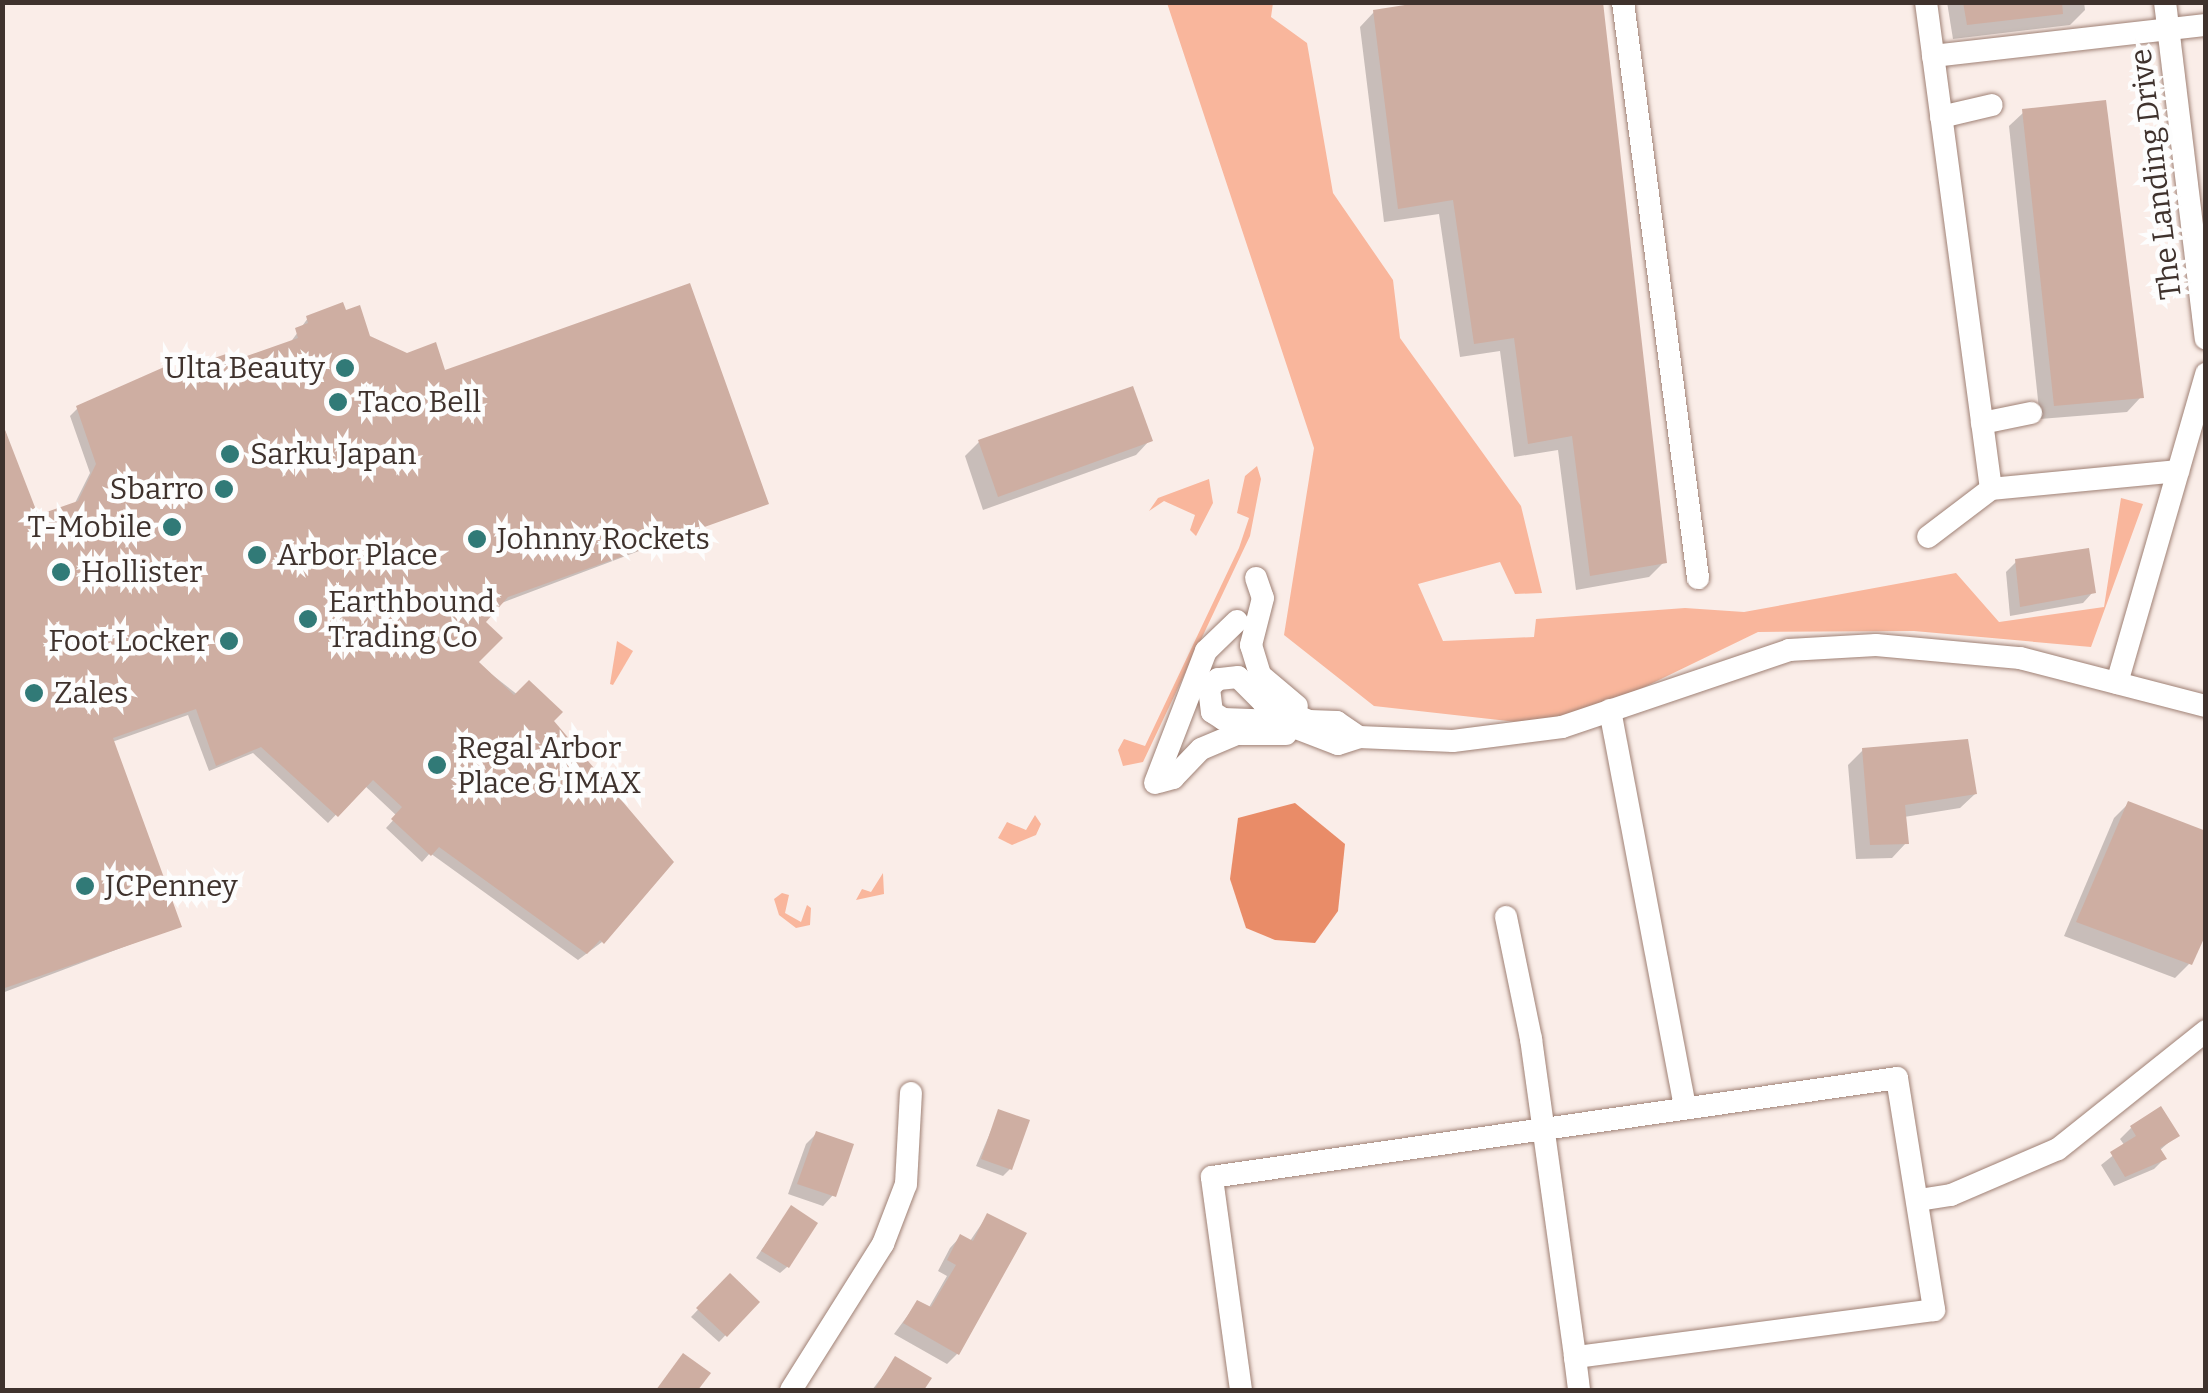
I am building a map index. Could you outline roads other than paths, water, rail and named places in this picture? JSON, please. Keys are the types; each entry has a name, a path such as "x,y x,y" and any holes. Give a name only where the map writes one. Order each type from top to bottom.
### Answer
{"street":[{"path":"1623,2 1698,578"},
{"path":"1926,2 1991,488"},
{"name":"The Landing Drive","path":"2165,2 2206,339"},
{"path":"1933,56 2206,24"},
{"path":"1941,117 1992,105"},
{"path":"2117,683 2206,374"},
{"path":"1982,423 2032,413"},
{"path":"1928,537 1991,488 2178,471"},
{"path":"1359,737 1337,722 1304,711 1260,675 1251,646 1262,598 1253,584 1237,621 1230,698 1173,752 1156,783 1173,778 1200,749 1237,734 1306,736 1338,744 1359,737 1453,741 1562,727 1807,649 1876,645 2020,658 2206,706"},
{"path":"1173,752 1179,713 1206,651 1237,621"},
{"path":"1206,651 1230,698 1306,736"},
{"path":"1179,713 1230,698 1310,722 1337,722"},
{"path":"1610,710 1685,1108"},
{"path":"1506,917 1543,1129 1579,1390"},
{"path":"1919,1200 1951,1195 2058,1149 2204,1032"},
{"path":"1241,1390 1212,1176 1897,1078 1934,1310 1576,1357"},
{"path":"791,1390 884,1244 906,1184 910,1093"}],"place":[{"name":"Ulta Beauty","path":"345,368"},
{"name":"Taco Bell","path":"338,402"},
{"name":"Sarku Japan","path":"230,454"},
{"name":"Sbarro","path":"224,489"},
{"name":"T-Mobile","path":"172,527"},
{"name":"Johnny Rockets","path":"477,539"},
{"name":"Arbor Place","path":"257,555"},
{"name":"Hollister","path":"61,572"},
{"name":"Earthbound Trading Co","path":"308,619"},
{"name":"Foot Locker","path":"229,641"},
{"name":"Zales","path":"34,693"},
{"name":"Regal Arbor Place & IMAX","path":"437,765"},
{"name":"JCPenney","path":"85,886"}]}
